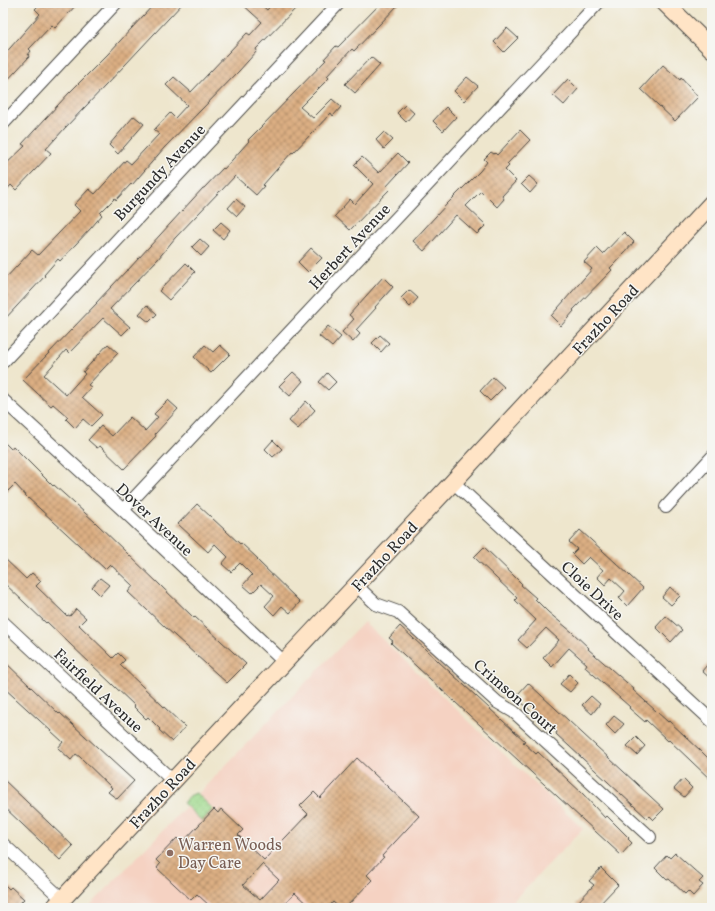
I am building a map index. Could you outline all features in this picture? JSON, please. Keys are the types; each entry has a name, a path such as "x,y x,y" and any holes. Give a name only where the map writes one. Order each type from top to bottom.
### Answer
{"street":[{"path":"3,124 116,3"},
{"name":"Burgundy Avenue","path":"3,362 339,3"},
{"name":"Herbert Avenue","path":"123,510 598,3"},
{"path":"669,4 712,49"},
{"name":"Frazho Road","path":"58,904 357,586 712,203"},
{"name":"Dover Avenue","path":"3,400 123,510 284,662"},
{"path":"666,507 712,457"},
{"name":"Cloie Drive","path":"453,482 712,721"},
{"name":"Crimson Court","path":"357,586 376,604 398,612 497,702 514,712 650,838"},
{"name":"Fairfield Avenue","path":"3,622 173,781"},
{"path":"3,844 58,904"}],"shaded area":[{"path":"364,622 583,829 506,908 88,908"}],"green space":[{"path":"196,793 213,809 202,821 183,803 189,796"}],"building":[{"path":"41,3 78,3 55,28 52,25 29,49 31,51 28,55 29,57 3,85 3,56 40,14 35,9"},
{"path":"155,3 183,3 46,149 51,153 16,190 11,185 3,194 3,167 25,146 22,144 69,93 108,54"},
{"path":"241,3 259,3 267,10 273,3 301,3 256,49 257,51 239,71 164,148 132,185 131,184 116,200 115,198 100,213 102,215 91,228 60,261 58,259 44,275 45,276 3,321 3,281 32,250 38,255 80,211 74,205 89,189 95,194 126,160 131,164 159,134 154,130 170,113 175,118 187,105 166,85 174,77 191,92 247,33 250,35 262,22"},
{"path":"381,3 400,3 354,51 352,49 327,76 329,78 300,107 313,118 332,99 341,107 333,116 331,113 293,153 292,152 256,195 235,176 220,191 110,309 130,327 122,335 103,318 69,353 66,350 44,375 66,395 85,374 83,372 108,344 118,353 88,385 91,387 82,397 102,415 91,426 83,419 75,428 66,419 68,417 53,404 51,406 23,380 128,270 203,188 223,168 224,169 249,141 248,140 326,60 324,59 336,46 338,47"},
{"path":"507,28 518,38 504,52 494,42"},
{"path":"371,57 380,65 355,93 345,84"},
{"path":"663,65 680,80 681,78 698,97 675,121 641,89"},
{"path":"467,77 478,86 464,101 454,91"},
{"path":"568,79 578,89 564,105 553,95"},
{"path":"405,105 414,113 406,122 397,113"},
{"path":"446,107 456,117 443,131 433,121"},
{"path":"134,116 144,124 118,154 109,145"},
{"path":"520,130 530,140 507,164 509,166 505,170 516,181 502,196 504,199 497,207 481,191 466,206 486,225 477,234 456,215 424,251 413,241 480,171 487,162 484,159 491,152 497,155"},
{"path":"384,132 393,140 384,149 376,140"},
{"path":"398,153 408,163 386,187 389,190 350,230 335,216 350,199 355,204 373,184 354,165 362,157 379,173"},
{"path":"529,176 538,184 530,193 521,184"},
{"path":"236,199 245,207 237,216 228,208"},
{"path":"221,222 230,230 223,239 213,230"},
{"path":"624,232 634,242 610,268 612,270 573,310 574,311 561,326 551,316 592,269 584,262 597,248 603,254"},
{"path":"200,239 209,247 201,256 192,247"},
{"path":"311,248 322,258 308,272 298,262"},
{"path":"186,263 195,272 169,300 159,291"},
{"path":"383,277 393,287 356,330 360,334 353,342 342,332 354,319 349,315"},
{"path":"409,290 418,298 410,307 401,298"},
{"path":"147,305 157,314 149,322 139,314"},
{"path":"328,326 341,337 332,347 319,336"},
{"path":"380,335 389,343 381,352 372,343"},
{"path":"205,345 213,352 220,345 230,354 211,373 194,357"},
{"path":"293,372 303,381 290,396 279,386"},
{"path":"327,373 336,382 328,390 319,382"},
{"path":"493,377 504,387 490,401 480,391"},
{"path":"168,400 178,409 155,434 156,436 124,469 100,446 97,448 88,440 101,426 112,436 130,417 145,431 158,417 154,414"},
{"path":"306,401 315,410 298,429 289,421"},
{"path":"273,440 282,449 273,457 265,449"},
{"path":"3,441 11,449 13,446 53,486 54,485 95,522 194,618 195,617 246,664 227,683 128,592 133,586 110,564 105,569 27,497 15,484 3,496"},
{"path":"197,504 258,559 257,560 300,602 290,613 282,606 274,615 265,606 274,596 261,584 252,593 243,585 252,575 240,563 231,572 222,564 228,557 215,544 208,552 178,524"},
{"path":"580,530 643,588 627,606 619,598 625,591 611,578 605,585 597,577 603,570 589,557 582,564 572,554 577,549 569,542"},
{"path":"484,547 522,584 521,585 536,598 535,599 548,612 572,632 589,648 588,649 634,689 633,690 668,722 669,721 712,762 712,781 669,740 668,741 646,720 645,722 629,708 630,707 585,667 587,664 569,648 552,667 543,658 559,640 546,628 527,648 518,640 536,620 515,600 517,598 474,557"},
{"path":"3,557 26,579 32,573 41,581 36,586 67,616 70,616 76,609 86,618 79,625 113,658 118,653 125,660 120,665 185,727 172,742 148,717 146,719 134,707 135,706 3,582"},
{"path":"100,578 109,585 100,595 92,587"},
{"path":"670,587 680,596 671,605 662,597"},
{"path":"666,616 682,630 671,642 656,627"},
{"path":"400,626 525,741 523,742 536,754 538,752 583,794 605,818 607,816 629,838 628,839 632,843 621,855 391,643 393,641 389,638"},
{"path":"712,659 712,680 702,671"},
{"path":"3,660 59,714 60,713 134,781 117,799 108,792 112,788 80,757 76,754 71,760 58,748 63,742 3,687"},
{"path":"569,674 578,683 570,692 560,684"},
{"path":"528,683 664,809 653,820 649,816 647,818 556,734 557,732 545,720 543,722 520,701 522,699 518,694"},
{"path":"591,696 600,704 592,714 582,705"},
{"path":"614,716 624,724 615,734 606,725"},
{"path":"636,737 645,746 637,755 627,746"},
{"path":"357,758 419,816 382,856 384,857 367,875 372,880 345,908 340,908 333,902 328,908 311,908 295,893 281,908 212,908 197,894 191,900 157,868 160,864 156,860 177,838 182,843 214,809 218,813 221,809 243,830 238,835 264,860 308,814 300,806 314,792 320,798","holes":["262,864 279,880 260,900 243,885"]},
{"path":"3,779 73,846 60,860 3,806"},
{"path":"683,779 692,788 684,797 674,789"},
{"path":"675,853 703,878 699,882 703,885 693,896 688,891 685,894 669,879 667,880 655,868 667,855 670,858"},
{"path":"601,868 618,885 596,908 580,908 576,904 594,885 589,881"},
{"path":"3,883 9,889 11,887 24,899 15,908 3,908"}],"place":[{"name":"Warren Woods Day Care","path":"170,853"}]}
